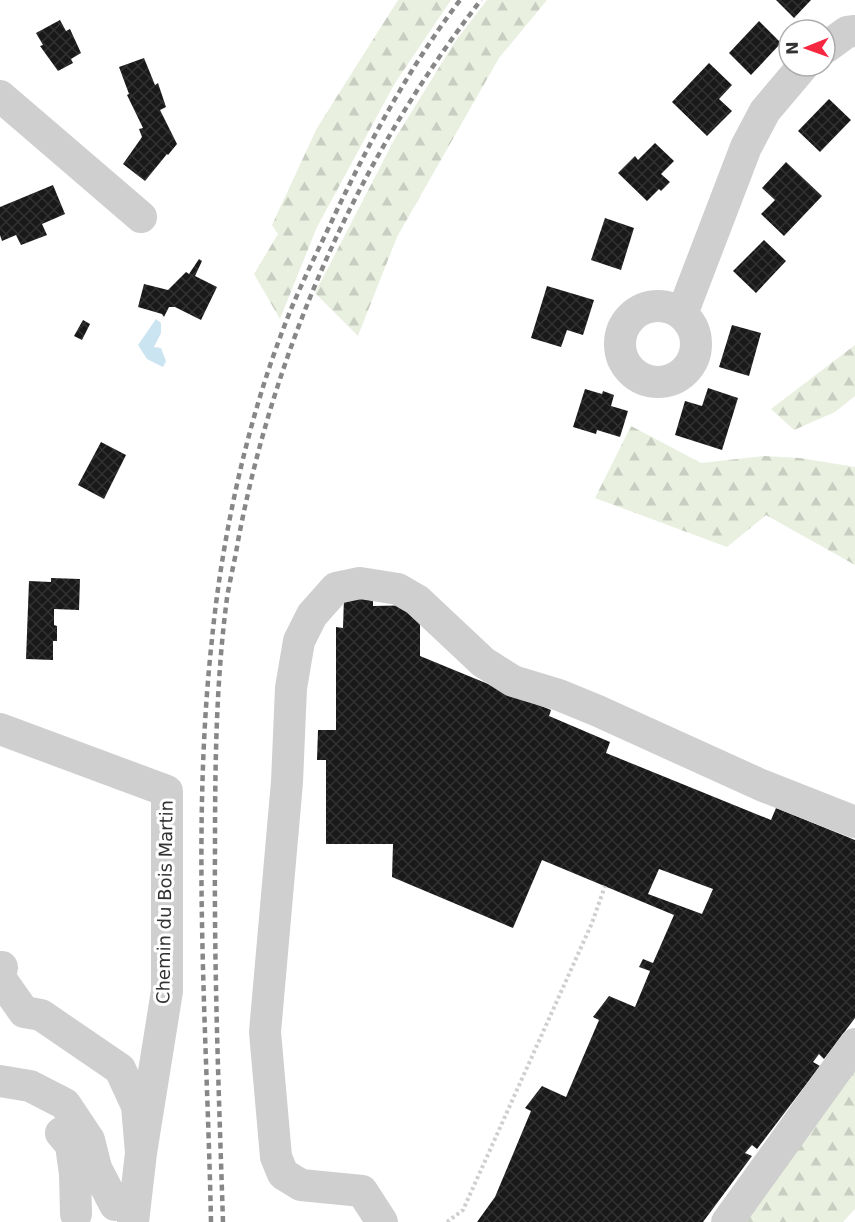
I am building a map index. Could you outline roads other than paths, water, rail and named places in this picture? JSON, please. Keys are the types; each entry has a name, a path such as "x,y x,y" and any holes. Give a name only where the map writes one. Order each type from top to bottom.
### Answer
{"street":[{"path":"837,39 846,32 855,31"},
{"path":"682,314 746,147 765,111 793,78"},
{"path":"0,96 141,217"},
{"path":"382,1222 362,1191 301,1185 283,1174 276,1157 265,1032 287,783 291,688 299,641 312,615 336,588 360,583 398,589 417,600 483,662 513,681 559,695 761,785 855,822"},
{"name":"Chemin du Bois Martin","path":"0,729 167,791 167,991 141,1153"},
{"path":"2,967 0,978 12,1012 41,1015 120,1069 137,1106 141,1153 126,1216"},
{"path":"727,1222 855,1044"},
{"path":"0,1081 30,1086 65,1104 89,1140 96,1168 126,1216"},
{"path":"0,1102 16,1101 48,1116 71,1144 75,1174 74,1218"},
{"path":"74,1218 84,1207 105,1202 126,1216"}],"water":[{"path":"156,319 161,323 161,333 154,347 161,348 166,361 163,367 147,359 138,345"}],"railway":[{"path":"211,1222 202,930 202,784 216,600 229,521 259,401 296,297 378,129 425,50 460,0"},
{"path":"223,1222 215,942 216,755 223,629 238,541 254,468 274,396 299,326 328,256 360,189 397,123 437,60 481,0"}]}
